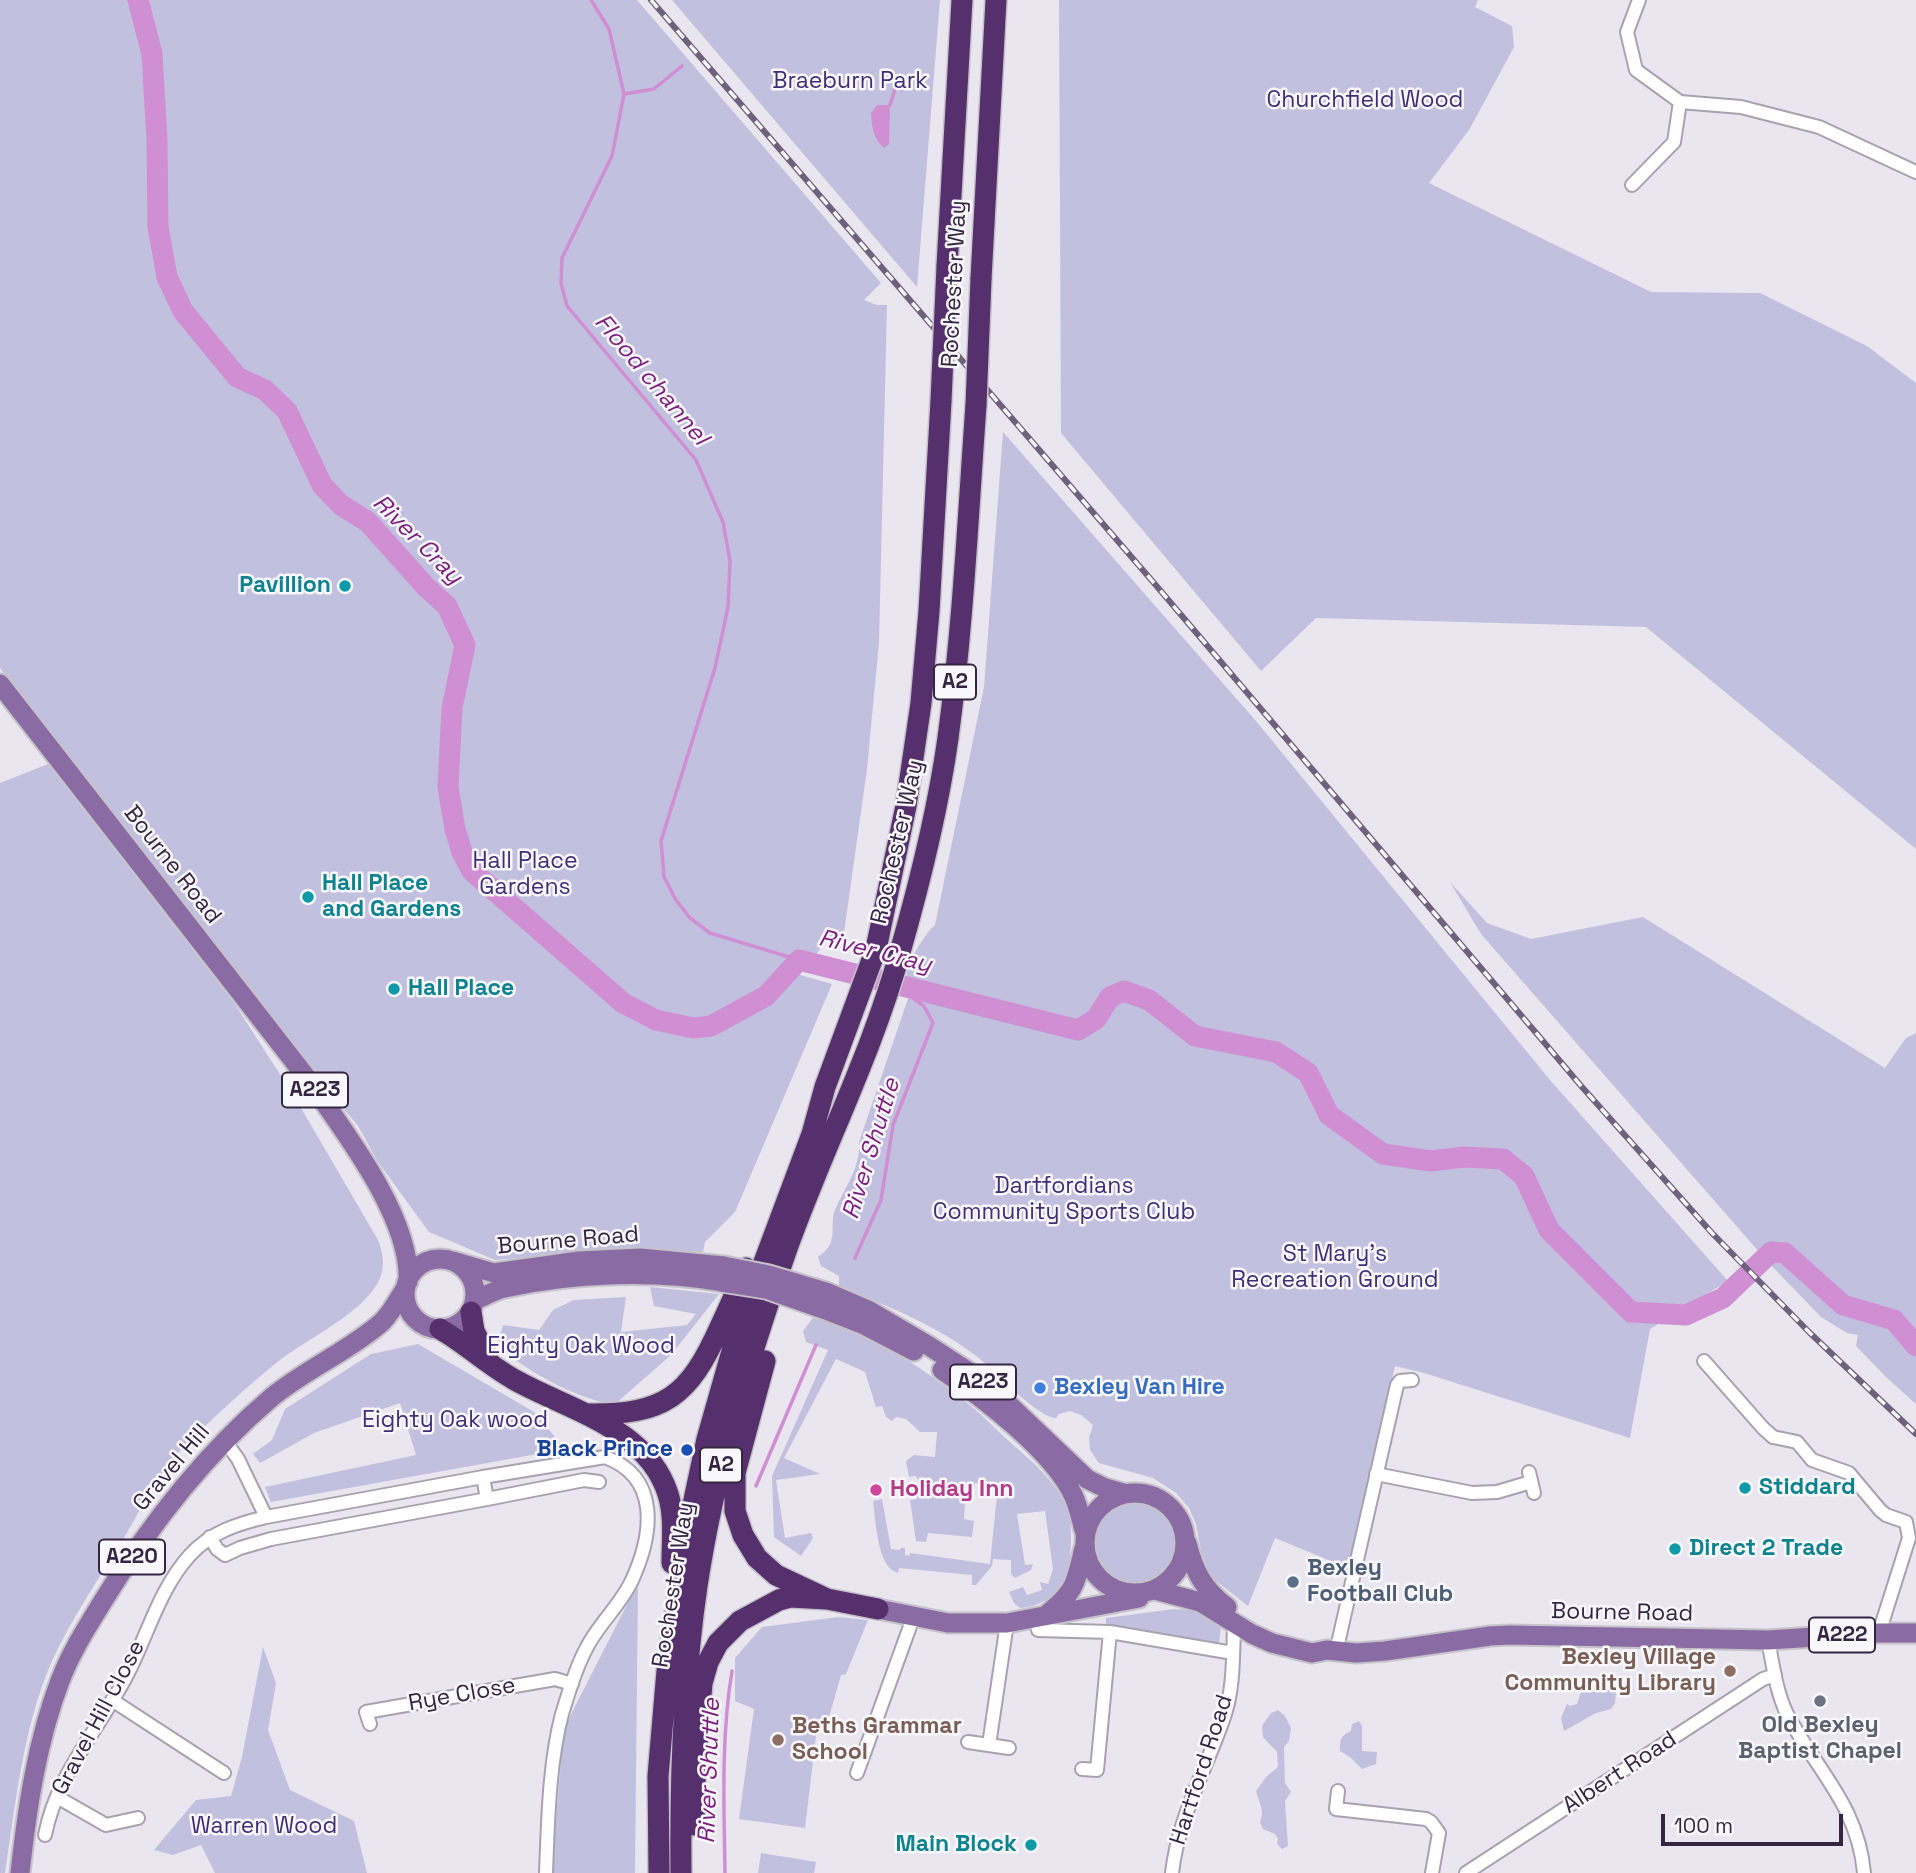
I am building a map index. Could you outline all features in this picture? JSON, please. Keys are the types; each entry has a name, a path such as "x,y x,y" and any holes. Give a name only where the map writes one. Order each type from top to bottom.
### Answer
{"highway":[{"name":"Rochester Way","path":"668,1661 690,1519 707,1439 736,1337 812,1134 825,1087 876,949 906,806 921,703 929,611 962,0"},
{"name":"Rochester Way","path":"681,1873 680,1772 688,1664 697,1586 731,1425 785,1255 841,1109 857,1077 900,954 932,828 947,741 958,654 976,405 996,0"},
{"path":"827,1599 776,1575 757,1558 743,1535 734,1511 733,1490 735,1473 774,1327 851,1112 857,1077"},
{"path":"583,1414 615,1414 645,1409 668,1399 691,1380 704,1363 800,1136 825,1087"},
{"path":"473,1306 474,1331 491,1364"},
{"path":"440,1329 513,1379 613,1429 632,1442 655,1468 668,1494 672,1517 668,1661"},
{"path":"695,1873 695,1769 702,1684 708,1662 719,1643 740,1621 790,1597 827,1599 877,1609"},
{"name":"A2","path":"659,1873 658,1776 668,1661"}],"main road":[{"name":"Bourne Road","path":"0,684 307,1078 349,1140 396,1219 407,1252 407,1284"},
{"name":"Bourne Road","path":"396,1219 427,1251 494,1273 579,1261 640,1258 723,1274 769,1275 824,1300 916,1352 959,1381 1012,1425 1067,1483 1074,1497 1084,1540"},
{"path":"447,1259 468,1272 475,1291 473,1306 457,1325 440,1329 419,1322 408,1307 407,1284 418,1266 429,1260 447,1259"},
{"name":"Bourne Road","path":"473,1306 503,1289 556,1280 618,1275 701,1279 723,1274"},
{"name":"Gravel Hill","path":"20,1873 34,1779 47,1721 74,1648 113,1584 189,1481 225,1441 288,1385 383,1321 407,1284"},
{"name":"Bourne Road","path":"824,1300 869,1310 929,1346 986,1383 1087,1479 1123,1493"},
{"name":"Gravel Hill","path":"360,1339 397,1325 419,1322"},
{"path":"877,1609 948,1623 1041,1623 1136,1599 1154,1591 1170,1581 1179,1570 1185,1556 1186,1542 1182,1527 1175,1513 1153,1497 1123,1493 1098,1507 1089,1519 1084,1540 1090,1564 1109,1586 1129,1592 1154,1591"},
{"name":"A223","path":"1041,1623 1066,1599 1075,1586 1084,1540"},
{"name":"Bourne Road","path":"1186,1542 1198,1578 1215,1598 1257,1624 1332,1651"},
{"name":"Bourne Road","path":"1154,1591 1200,1602 1234,1624 1272,1643 1312,1653 1385,1651 1510,1635 1768,1640 1916,1633"}],"street":[{"path":"1639,0 1627,32 1636,70 1680,102 1741,107 1819,127 1916,172"},
{"path":"1632,185 1674,142 1680,102"},
{"path":"1704,1361 1773,1437 1797,1442 1812,1460 1849,1473 1880,1510 1906,1522 1909,1538 1879,1633"},
{"path":"1332,1651 1397,1385 1401,1381 1412,1380"},
{"path":"225,1441 266,1517"},
{"name":"Gravel Hill Close","path":"45,1835 49,1815 66,1777 130,1669 154,1612 176,1573 209,1537 236,1525 266,1517 605,1457 622,1464 641,1483 648,1506 646,1539 633,1580 586,1647 561,1718 549,1800 546,1873"},
{"path":"1376,1474 1483,1494 1531,1483"},
{"path":"483,1478 488,1499"},
{"path":"209,1537 225,1555 271,1539 584,1480 599,1482"},
{"path":"857,1773 913,1618"},
{"path":"989,1745 1007,1623"},
{"path":"1041,1623 1233,1653"},
{"name":"Hartford Road","path":"1172,1873 1178,1836 1224,1718 1231,1685 1234,1624"},
{"path":"1082,1769 1097,1770 1110,1632"},
{"path":"1768,1640 1778,1693 1788,1715 1845,1805 1862,1852 1864,1873"},
{"name":"Albert Road","path":"1466,1873 1763,1679 1774,1675"},
{"name":"Rye Close","path":"370,1724 366,1712 555,1679 572,1684"},
{"path":"112,1700 224,1773"},
{"path":"968,1742 1009,1748"},
{"path":"1338,1791 1336,1809 1426,1819 1431,1822 1438,1833 1432,1873"},
{"path":"57,1797 106,1825 138,1818"}],"green space":[{"name":"Hall Place Gardens","path":"0,0 637,0 881,283 864,300 877,305 887,305 879,643 867,769 843,940 840,943 823,940 819,951 797,974 832,984 735,1212 705,1242 703,1252 626,1249 495,1260 429,1232 378,1162 358,1126 248,995 0,668"},
{"name":"Braeburn Park","path":"672,0 940,0 917,287"},
{"name":"Churchfield Wood","path":"1059,0 1478,0 1475,7 1512,26 1514,47 1469,130 1429,183 1651,292 1760,293 1867,346 1916,383 1916,849 1646,627 1316,618 1261,671 1061,433"},
{"path":"1003,432 1256,721 1550,1080 1728,1281 1650,1329 1630,1438 1395,1366 1348,1568 1275,1538 1248,1606 1211,1577 1201,1552 1196,1524 1189,1508 1176,1493 1153,1478 1099,1463 1090,1450 1089,1438 1093,1425 1081,1415 1070,1411 1059,1414 1056,1418 1039,1411 980,1359 947,1336 839,1286 839,1276 821,1266 818,1257 831,1242 834,1213 854,1170 859,1142 912,987 907,976 908,965 924,937 935,925 984,687"},
{"path":"48,764 234,1003 294,1096 378,1240 383,1268 379,1281 361,1303 255,1381 182,1449 157,1480 77,1614 42,1686 27,1738 5,1873 0,1873 0,783"},
{"path":"1450,882 1487,923 1531,939 1643,917 1885,1068 1906,1038 1916,1033 1916,1404 1856,1346 1858,1335 1847,1333 1821,1317 1767,1261 1481,934"},
{"name":"Eighty Oak Wood","path":"650,1287 719,1294 671,1355 614,1405 582,1396 552,1382 497,1346 503,1325 539,1330 553,1310 574,1300 626,1297 621,1332 687,1325 696,1314 654,1306"},
{"path":"813,1318 853,1331 913,1364 972,1407 1041,1471 1061,1497 1069,1515 1071,1546 1066,1585 1045,1601 1020,1608 1014,1603 1009,1592 1023,1587 1027,1595 1042,1590 1040,1582 1048,1584 1053,1569 1045,1511 1017,1514 1025,1565 1033,1564 1031,1570 1015,1578 1011,1574 1011,1560 993,1559 992,1566 976,1585 972,1585 972,1575 899,1568 898,1573 891,1569 879,1543 873,1501 882,1499 891,1549 905,1548 905,1555 909,1556 910,1553 990,1564 998,1486 975,1483 974,1489 966,1489 964,1519 974,1521 972,1537 928,1533 926,1542 916,1541 910,1500 917,1499 915,1487 919,1483 916,1476 909,1477 906,1461 914,1455 935,1457 937,1432 920,1432 906,1419 896,1417 892,1421 886,1417 882,1406 876,1407 865,1372 836,1359 784,1458 820,1474 776,1480 785,1538 811,1533 813,1538 801,1556 774,1537 772,1476 828,1350 806,1342 803,1331"},
{"name":"Eighty Oak wood","path":"418,1344 534,1412 565,1449 271,1502 265,1487 416,1455 400,1403 314,1433 260,1463 253,1454 272,1440 285,1409 371,1354"},
{"path":"1134,1501 1150,1504 1164,1513 1173,1527 1176,1543 1173,1559 1164,1573 1150,1582 1134,1585 1118,1582 1104,1573 1095,1559 1092,1543 1095,1527 1104,1513 1118,1504"},
{"path":"638,1583 635,1873 551,1873 564,1728"},
{"path":"1174,1609 1192,1610 1221,1627 1219,1643 1106,1626 1106,1618"},
{"path":"838,1617 868,1620 846,1674 841,1675 828,1721 818,1719 805,1828 739,1819 754,1709 735,1701 735,1658 762,1627"},
{"name":"Warren Wood","path":"263,1647 276,1683 268,1730 290,1790 354,1821 367,1873 215,1873 201,1845 173,1855 154,1850 196,1800 231,1796 242,1757"},
{"path":"1595,1684 1616,1691 1615,1703 1611,1709 1596,1713 1564,1731 1561,1718 1567,1704 1577,1704 1581,1692"},
{"path":"1278,1710 1285,1716 1291,1728 1289,1741 1284,1747 1285,1783 1291,1792 1285,1801 1288,1846 1282,1849 1277,1844 1275,1834 1263,1829 1260,1822 1262,1810 1256,1791 1278,1767 1277,1752 1263,1737 1262,1726 1271,1713"},
{"path":"1359,1721 1362,1726 1362,1751 1377,1752 1376,1764 1362,1769 1340,1751 1343,1737 1351,1731 1352,1724"},
{"path":"761,1853 816,1862 814,1873 758,1873"}],"shaded area":[{"path":"877,105 890,105 889,144 884,148 877,140 873,128 871,113"}],"waterway":[{"name":"River Cray","path":"138,0 152,54 158,227 167,277 183,311 237,377 265,390 287,411 322,485 341,505 368,522 426,587 447,606 465,645 452,708 448,787 462,852 472,871 623,1003 656,1020 693,1028 711,1026 766,996 799,960 1078,1030 1096,1019 1110,997 1124,991 1149,1000 1195,1036 1276,1052 1308,1073 1329,1115 1383,1154 1431,1161 1464,1157 1503,1159 1524,1176 1549,1230 1631,1312 1686,1315 1723,1298 1771,1252 1785,1253 1843,1305 1894,1320 1916,1346"},
{"name":"Flood channel","path":"591,0 609,29 624,94 612,156 562,258 561,283 567,306 696,460 723,522 730,561 728,607 715,668 661,841 664,877 676,900 690,918 710,933 799,960"},
{"path":"624,94 654,89 682,66"},
{"path":"901,89 908,88"},
{"path":"890,105 895,89"},
{"name":"River Shuttle","path":"855,1258 881,1200 893,1125 933,1023 924,1006 896,986"},
{"name":"River Shuttle","path":"756,1486 816,1345"},
{"name":"River Shuttle","path":"725,1873 725,1746 732,1671"}],"railway":[{"path":"651,0 1154,583 1582,1087 1712,1233 1809,1332 1916,1434"}],"place":[{"name":"Pavillion","path":"345,586"},
{"name":"Hall Place and Gardens","path":"308,897"},
{"name":"Hall Place","path":"394,989"},
{"name":"Bexley Van Hire","path":"1040,1388"},
{"name":"Black Prince","path":"687,1450"},
{"name":"Stiddard","path":"1745,1488"},
{"name":"Holiday Inn","path":"876,1490"},
{"name":"Direct 2 Trade","path":"1675,1549"},
{"name":"Bexley Football Club","path":"1293,1582"},
{"name":"Bexley Village Community Library","path":"1730,1671"},
{"name":"Old Bexley Baptist Chapel","path":"1820,1701"},
{"name":"Beths Grammar School","path":"778,1740"},
{"name":"Main Block","path":"1031,1845"}],"park label":[{"name":"Dartfordians Community Sports Club","path":"1064,1200"},
{"name":"St Mary's Recreation Ground","path":"1335,1268"}]}
